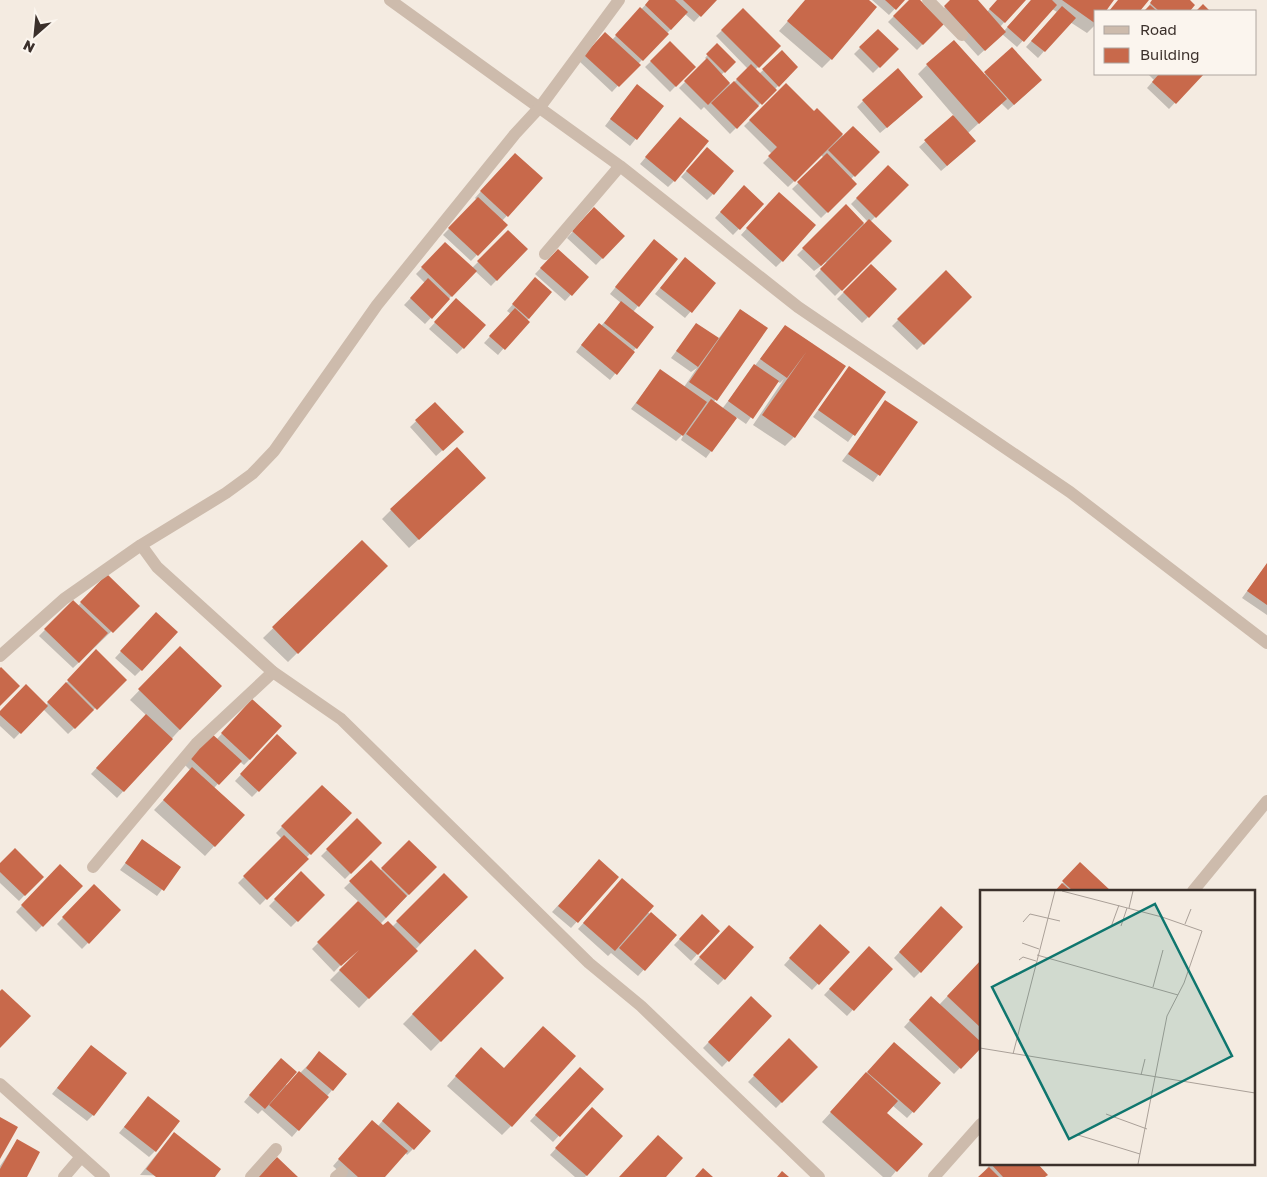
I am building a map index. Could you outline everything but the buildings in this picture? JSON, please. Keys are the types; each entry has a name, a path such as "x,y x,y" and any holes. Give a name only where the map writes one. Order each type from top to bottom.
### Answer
{"street":[{"path":"390,0 620,166 798,307 1070,492 1267,643"},
{"path":"0,656 64,598 141,545 226,493 252,474 274,452 377,305 515,134 540,107 619,0"},
{"path":"928,0 962,35"},
{"path":"545,254 620,166"},
{"path":"141,545 157,567 273,672 341,719 589,963 641,1006 819,1177"},
{"path":"93,867 196,744 273,672"},
{"path":"1194,890 1267,801"},
{"path":"0,1084 104,1177"},
{"path":"934,1177 980,1125"},
{"path":"251,1177 276,1149"},
{"path":"64,1177 81,1157"}]}
